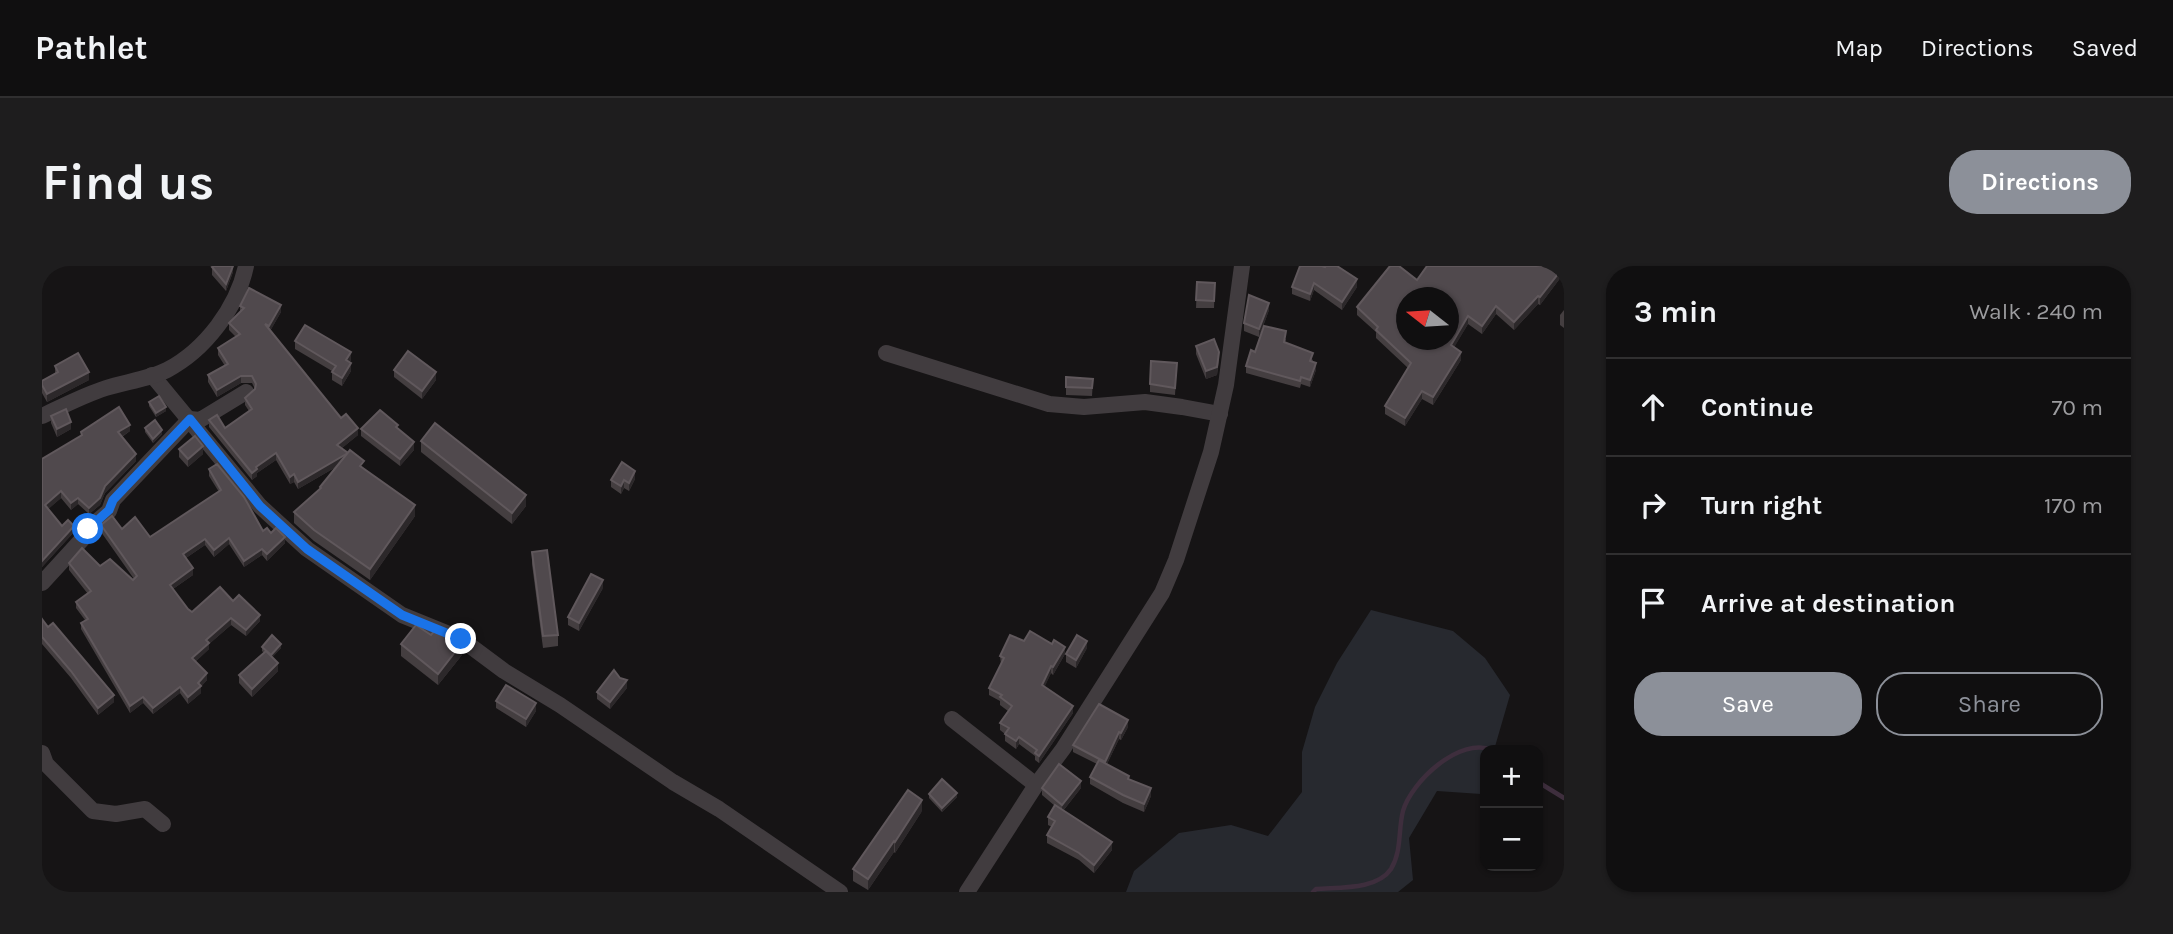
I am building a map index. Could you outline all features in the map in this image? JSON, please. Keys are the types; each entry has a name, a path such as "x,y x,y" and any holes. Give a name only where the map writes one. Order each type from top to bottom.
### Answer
{"street":[{"path":"42,416 102,389 167,370 204,342 226,313 246,266"},
{"path":"967,892 1063,749 1162,593 1193,510 1220,414 1242,266"},
{"path":"886,353 1049,404 1084,407 1145,402 1220,414"},
{"path":"152,375 260,506 307,549 402,615 461,639 504,671 560,705 673,782 704,799 840,892"},
{"path":"42,583 87,534 88,529 109,510 113,500 190,419 200,419 246,391"},
{"path":"952,719 1036,786"},
{"path":"42,753 46,764 93,811 116,814 145,809 163,824"}],"shaded area":[{"path":"1371,610 1453,631 1485,658 1510,695 1495,745 1480,745 1480,794 1437,791 1409,838 1413,880 1398,892 1126,892 1134,871 1179,833 1231,825 1268,836 1302,792 1302,752 1315,707 1337,663"}],"building":[{"path":"233,266 226,284 212,267"},
{"path":"1300,266 1337,266 1357,279 1342,302 1314,283 1310,294 1292,287"},
{"path":"1390,266 1399,266 1417,280 1427,266 1560,266 1561,270 1540,297 1538,296 1514,322 1496,306 1482,326 1468,316 1459,331 1459,287 1396,287 1396,349 1376,330 1378,327 1357,307"},
{"path":"1197,282 1215,283 1214,301 1196,300"},
{"path":"249,288 281,305 269,326 265,324 341,418 346,414 358,428 337,445 348,453 298,482 294,474 290,477 276,453 252,473 209,420 217,415 225,428 252,409 245,398 255,389 252,376 241,376 217,390 208,375 228,364 218,348 240,334 229,323 244,308 240,306"},
{"path":"1249,295 1269,303 1259,329 1244,323"},
{"path":"305,325 351,352 346,360 351,363 342,378 332,372 336,366 295,341"},
{"path":"1264,326 1286,331 1284,342 1313,353 1310,361 1316,363 1310,380 1301,377 1300,381 1246,366 1251,350 1255,352"},
{"path":"1214,339 1219,352 1217,367 1206,371 1196,346"},
{"path":"1397,350 1461,352 1433,397 1422,391 1405,418 1385,406 1411,363"},
{"path":"408,351 436,372 422,391 394,370"},
{"path":"78,353 89,372 47,394 42,381 58,372 55,366"},
{"path":"1151,361 1177,363 1175,388 1150,384"},
{"path":"1066,377 1093,379 1092,388 1066,387"},
{"path":"159,396 166,407 156,413 149,402"},
{"path":"119,407 130,425 118,432 136,454 105,486 100,498 89,508 78,498 71,503 61,491 45,505 62,526 68,520 74,526 42,561 42,459 82,435 81,432"},
{"path":"66,409 71,422 57,429 51,416"},
{"path":"380,410 414,442 400,459 361,429"},
{"path":"155,420 162,430 153,439 145,428"},
{"path":"435,423 526,495 512,513 421,441"},
{"path":"195,436 203,446 188,459 179,449"},
{"path":"350,450 364,461 360,466 415,505 370,569 314,530 294,512 321,488"},
{"path":"622,462 635,471 629,483 624,480 621,486 611,480"},
{"path":"217,464 244,497 263,531 267,528 271,533 276,528 285,537 267,554 262,549 244,561 229,538 214,550 205,539 183,554 193,568 170,585 192,612 220,587 233,601 239,595 260,615 246,630 231,618 206,640 209,643 192,658 207,673 198,683 201,686 188,697 180,687 153,708 143,697 130,706 81,623 88,619 76,602 91,591 69,563 82,548 100,566 110,559 133,580 137,576 101,525 112,516 122,529 135,517 150,537 221,490 209,469"},
{"path":"547,550 558,635 543,636 532,552"},
{"path":"591,574 603,580 579,623 568,617"},
{"path":"42,619 48,627 53,623 114,695 98,708 42,637"},
{"path":"416,625 431,635 436,629 462,643 438,674 401,644"},
{"path":"1030,631 1052,644 1054,640 1065,647 1053,667 1051,666 1042,685 1073,706 1039,756 1035,753 1037,750 1019,737 1016,741 1005,734 1009,728 1000,723 1012,706 1000,697 1002,695 989,688 1004,658 1000,656 1010,635 1024,641"},
{"path":"272,635 281,644 271,655 262,647"},
{"path":"1077,635 1087,641 1076,660 1066,654"},
{"path":"266,651 278,663 252,689 239,675"},
{"path":"614,670 620,678 627,680 610,702 597,692"},
{"path":"506,685 536,703 526,719 496,701"},
{"path":"1099,704 1128,720 1121,733 1119,732 1105,762 1073,745"},
{"path":"1099,760 1129,776 1128,779 1151,788 1144,804 1090,777"},
{"path":"1059,764 1081,781 1062,805 1042,788"},
{"path":"942,779 957,793 942,808 929,794"},
{"path":"908,790 922,800 868,879 853,869"},
{"path":"1055,805 1112,842 1094,865 1047,835 1055,821 1048,817"}],"waterway":[{"path":"1313,892 1316,889 1367,884 1385,876 1391,869 1398,848 1403,811 1416,787 1439,764 1466,750 1480,747"},
{"path":"1543,785 1564,798"}],"route":[{"path":"88,529 109,510 113,500 190,419 260,506 307,549 402,615 461,639"}]}
